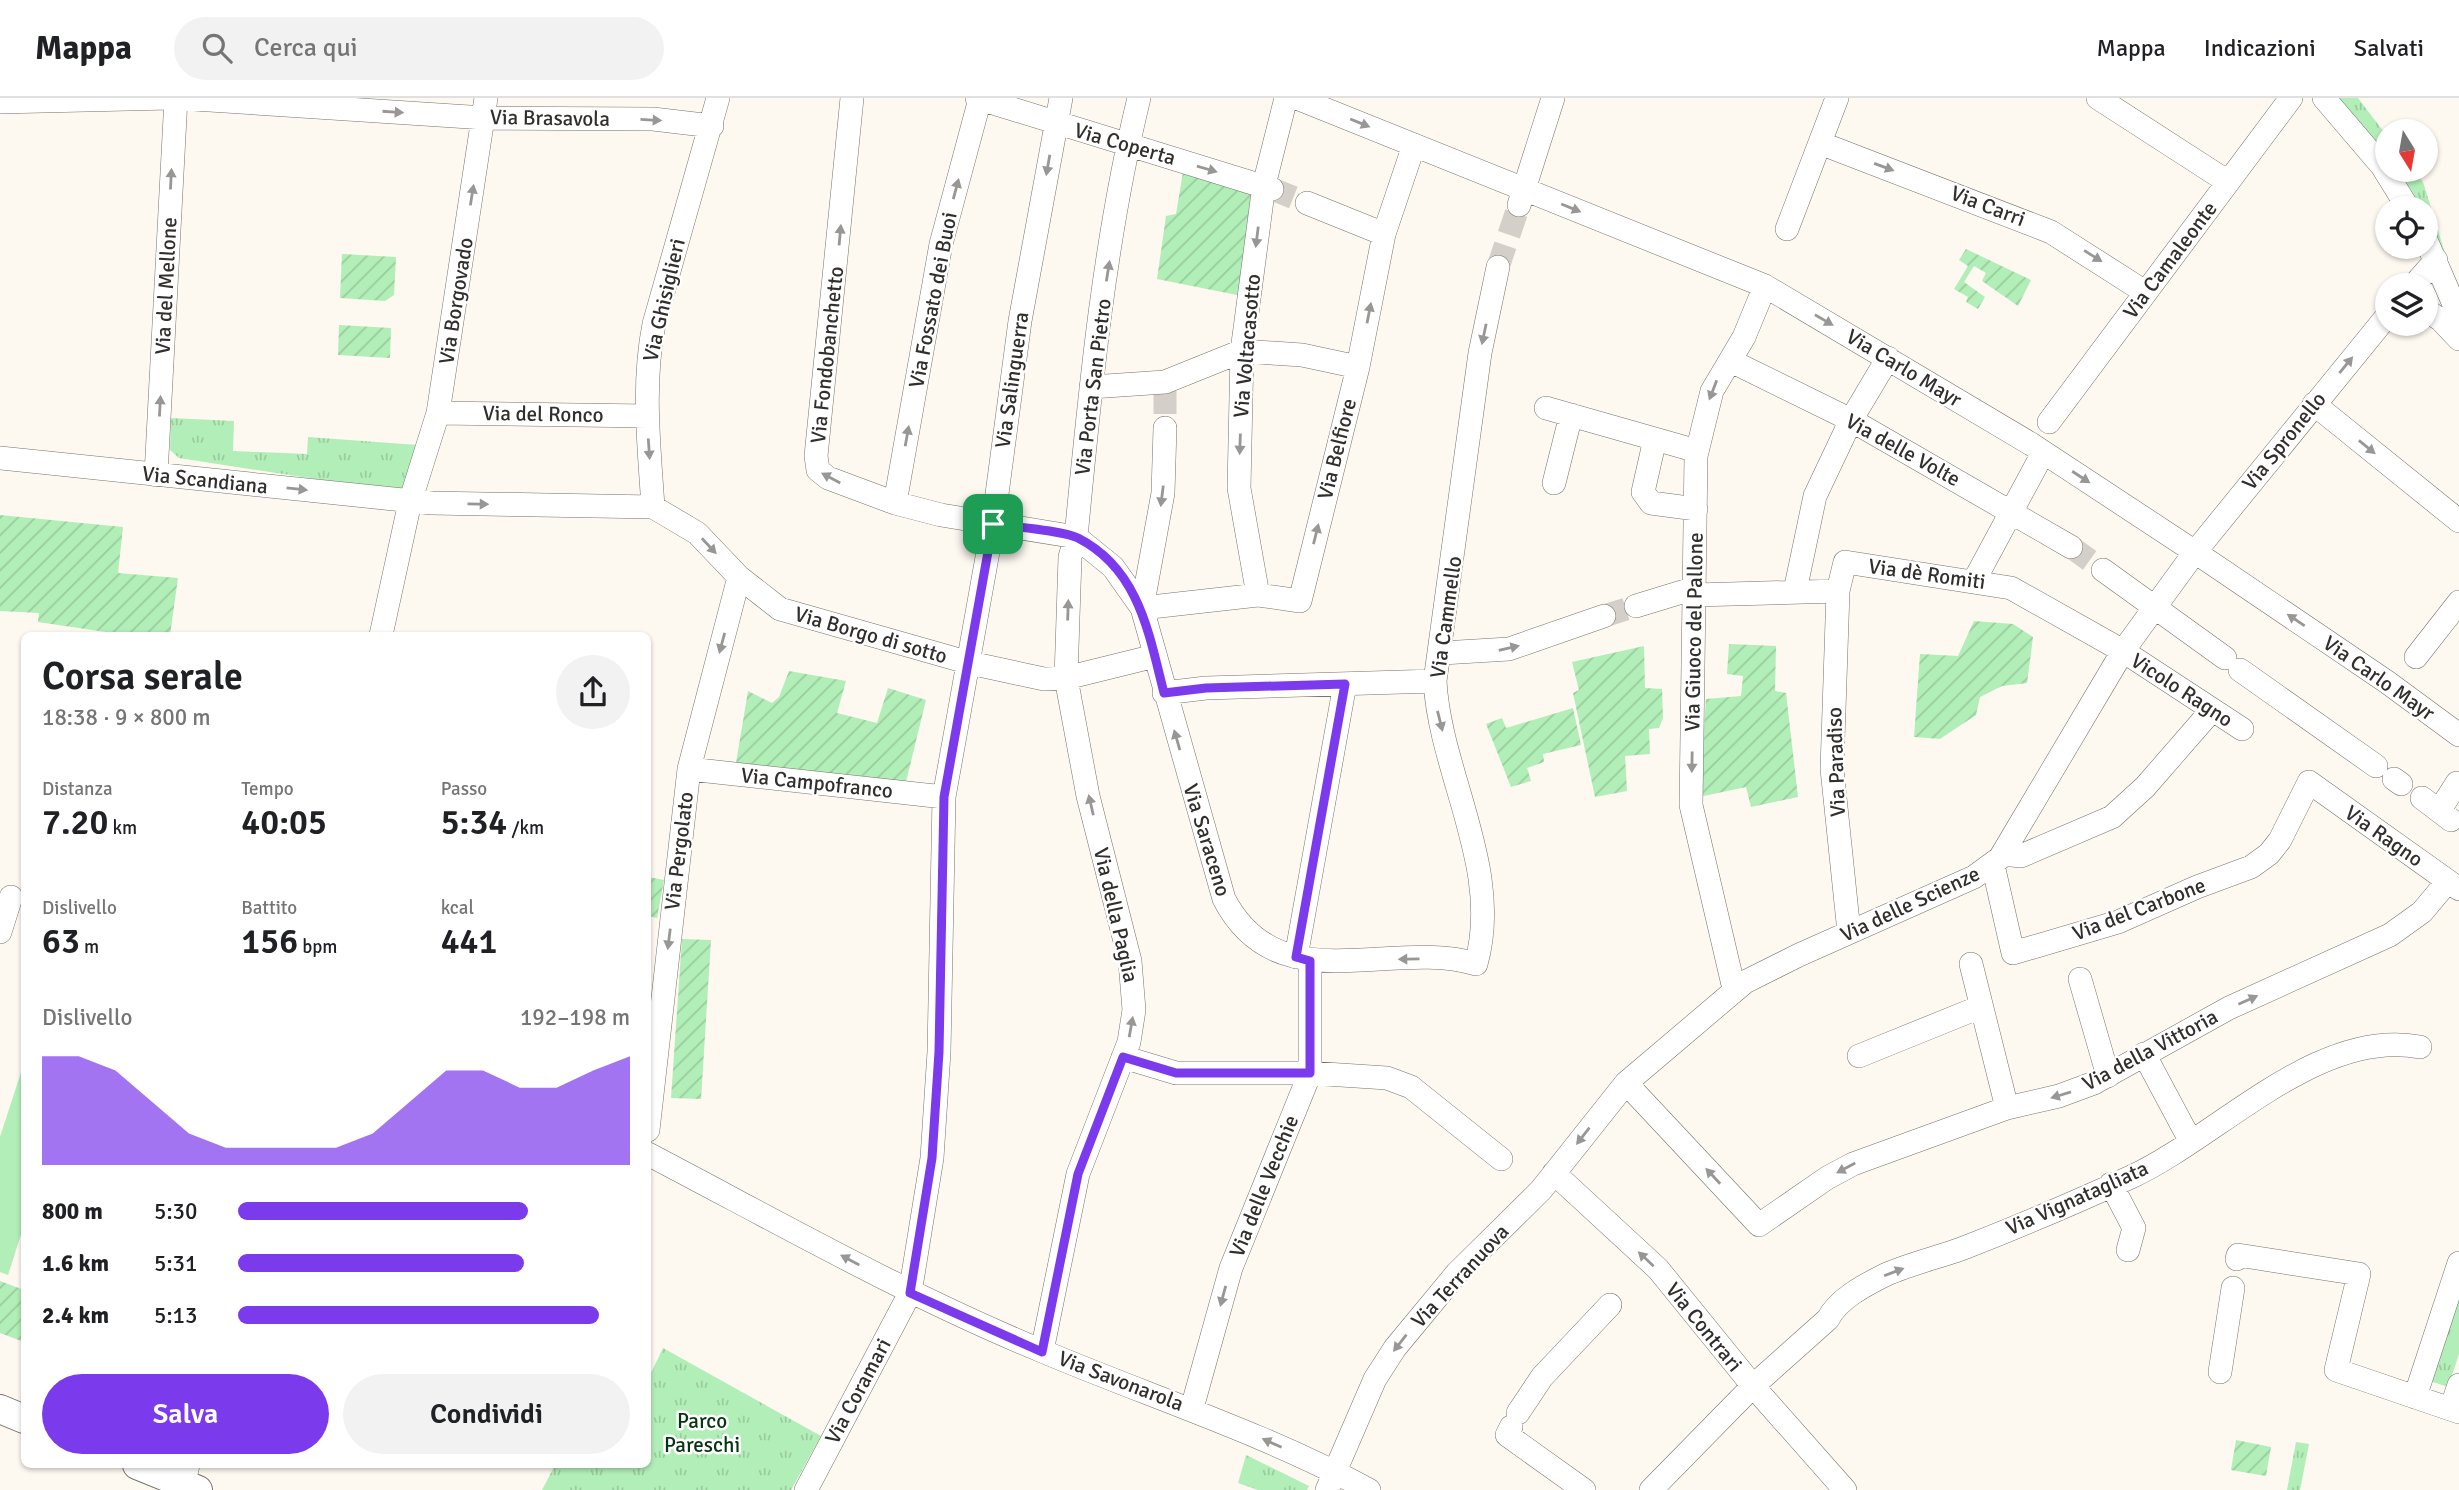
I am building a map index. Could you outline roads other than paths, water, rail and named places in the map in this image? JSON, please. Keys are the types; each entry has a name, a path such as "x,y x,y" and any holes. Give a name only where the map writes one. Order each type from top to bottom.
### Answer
{"street":[{"path":"0,102 170,98"},
{"name":"Via Brasavola","path":"177,98 486,108 653,119 712,126"},
{"name":"Via del Mellone","path":"156,475 177,98"},
{"name":"Via Ghisiglieri","path":"653,507 647,416 648,357 654,324 718,98"},
{"name":"Via Fondobanchetto","path":"852,98 816,463 818,470 828,478 895,503 993,524 1076,537"},
{"name":"Via Salinguerra","path":"944,797 993,524 1020,321 1061,98"},
{"name":"Via Porta San Pietro","path":"1066,678 1070,557 1076,537 1091,387 1128,146 1139,98"},
{"name":"Via Voltacasotto","path":"1258,595 1238,488 1242,351 1268,187 1286,98"},
{"name":"Via Carlo Mayr","path":"1297,98 1414,145 1522,197 1765,286 1888,358 2040,439 2195,552 2387,682 2459,735"},
{"path":"1522,197 1553,98"},
{"path":"1787,229 1837,98"},
{"path":"2098,98 2228,182"},
{"name":"Via Camaleonte","path":"1974,581 2010,511 2040,439 2145,292 2291,98"},
{"path":"2324,98 2382,166 2401,196"},
{"name":"Via Fossato dei Buoi","path":"895,503 941,244 979,99"},
{"name":"Via Coperta","path":"979,99 1268,187"},
{"name":"Via Borgovado","path":"382,632 410,502 438,413 486,108"},
{"name":"Via Carri","path":"1820,143 2051,232 2145,292"},
{"name":"Via Belfiore","path":"1142,608 1258,595 1300,601 1358,367 1384,234 1414,145"},
{"path":"1307,203 1384,234"},
{"path":"2435,259 2459,316"},
{"name":"Via Cammello","path":"1476,964 1483,926 1478,873 1462,798 1437,714 1435,681 1441,653 1480,354 1498,267"},
{"name":"Via Giuoco del Pallone","path":"1734,989 1691,805 1697,451 1712,391 1744,337 1765,286"},
{"path":"2438,318 2459,339"},
{"name":"Via Spronello","path":"2195,552 2375,332"},
{"path":"1091,387 1165,386 1242,351 1302,355 1358,367"},
{"path":"1795,591 1815,495 1851,420 1888,358"},
{"name":"Via delle Volte","path":"1731,361 1851,420 2071,547"},
{"path":"2314,404 2459,521"},
{"path":"1546,408 1697,451"},
{"name":"Via del Ronco","path":"438,413 647,416"},
{"path":"1553,482 1571,415"},
{"path":"1142,608 1163,493 1165,428"},
{"path":"1655,439 1644,479 1644,497 1657,504 1696,509"},
{"name":"Via Scandiana","path":"0,458 410,502"},
{"name":"Via Borgo di sotto","path":"410,502 653,507 697,533 739,577 780,609 970,663 1032,677 1066,678 1155,656"},
{"name":"Via Saraceno","path":"1076,537 1113,567 1142,608 1224,899 1236,919 1250,934 1272,948 1303,959 1450,958 1476,964"},
{"name":"Via delle Scienze","path":"1626,1083 1734,989 1849,932 1975,877 1998,860 2123,651 2195,552"},
{"name":"Via dè Romiti","path":"1838,591 1845,562 2011,588 2123,651"},
{"path":"2103,569 2390,776"},
{"name":"Via Pergolato","path":"651,1104 689,769 739,577"},
{"path":"1636,606 1695,592 1838,591"},
{"name":"Via Paradiso","path":"1838,591 1832,769 1849,932"},
{"path":"2416,657 2459,601"},
{"path":"1441,653 1509,649 1604,616"},
{"name":"Vicolo Ragno","path":"2123,651 2242,729"},
{"name":"Via della Paglia","path":"1042,1352 1078,1174 1123,1057 1133,1015 1132,970 1094,820 1066,678"},
{"path":"1164,693 1206,688 1435,681"},
{"name":"Via delle Vecchie","path":"1192,1408 1231,1268 1310,1073 1303,959 1345,684"},
{"path":"1998,860 2021,856 2112,817 2145,788 2212,710"},
{"name":"Via Campofranco","path":"689,769 944,797"},
{"name":"Via del Carbone","path":"1998,860 2013,953 2118,922 2197,887 2251,867 2269,854 2280,840 2309,782"},
{"name":"Via Ragno","path":"2309,782 2453,885"},
{"path":"2437,810 2457,783"},
{"name":"Via Coramari","path":"806,1490 910,1293 932,1158 939,1052 944,797"},
{"name":"Via della Vittoria","path":"1626,1083 1759,1225 1827,1178 1853,1164 2007,1108 2059,1096 2108,1076 2229,1008 2390,936 2453,885"},
{"path":"0,932 12,897"},
{"path":"1971,964 2007,1108"},
{"path":"2080,979 2108,1076"},
{"path":"1859,1056 1980,1007"},
{"name":"Via Vignatagliata","path":"1651,1490 1753,1386 1828,1319 1834,1306 1886,1275 1961,1249 2162,1160 2190,1140 2335,1056 2371,1046 2405,1044 2420,1047"},
{"path":"2144,1054 2190,1140"},
{"path":"1123,1057 1176,1073 1310,1073 1399,1082 1410,1087 1501,1159"},
{"name":"Via Terranuova","path":"1331,1480 1376,1379 1395,1348 1443,1289 1516,1217 1626,1083"},
{"name":"Via Savonarola","path":"651,1156 910,1293 1042,1352 1192,1408 1331,1480 1369,1490"},
{"name":"Via Contrari","path":"1554,1173 1658,1269 1836,1487"},
{"path":"2111,1184 2134,1228 2128,1250"},
{"path":"2237,1259 2238,1255 2359,1275 2336,1370 2455,1410 2459,1385"},
{"path":"2415,1397 2459,1263"},
{"path":"2220,1372 2233,1288"},
{"path":"1584,1490 1507,1435 1542,1377 1610,1306"},
{"path":"0,1409 21,1418"},
{"path":"146,1468 188,1482"}],"tunnel":[{"path":"1272,189 1307,203"},
{"path":"1498,267 1519,205"},
{"path":"1165,391 1165,428"},
{"path":"2071,547 2103,570"},
{"path":"1604,616 1636,606"}],"park label":[{"name":"Parco Pareschi","path":"702,1433"}]}
